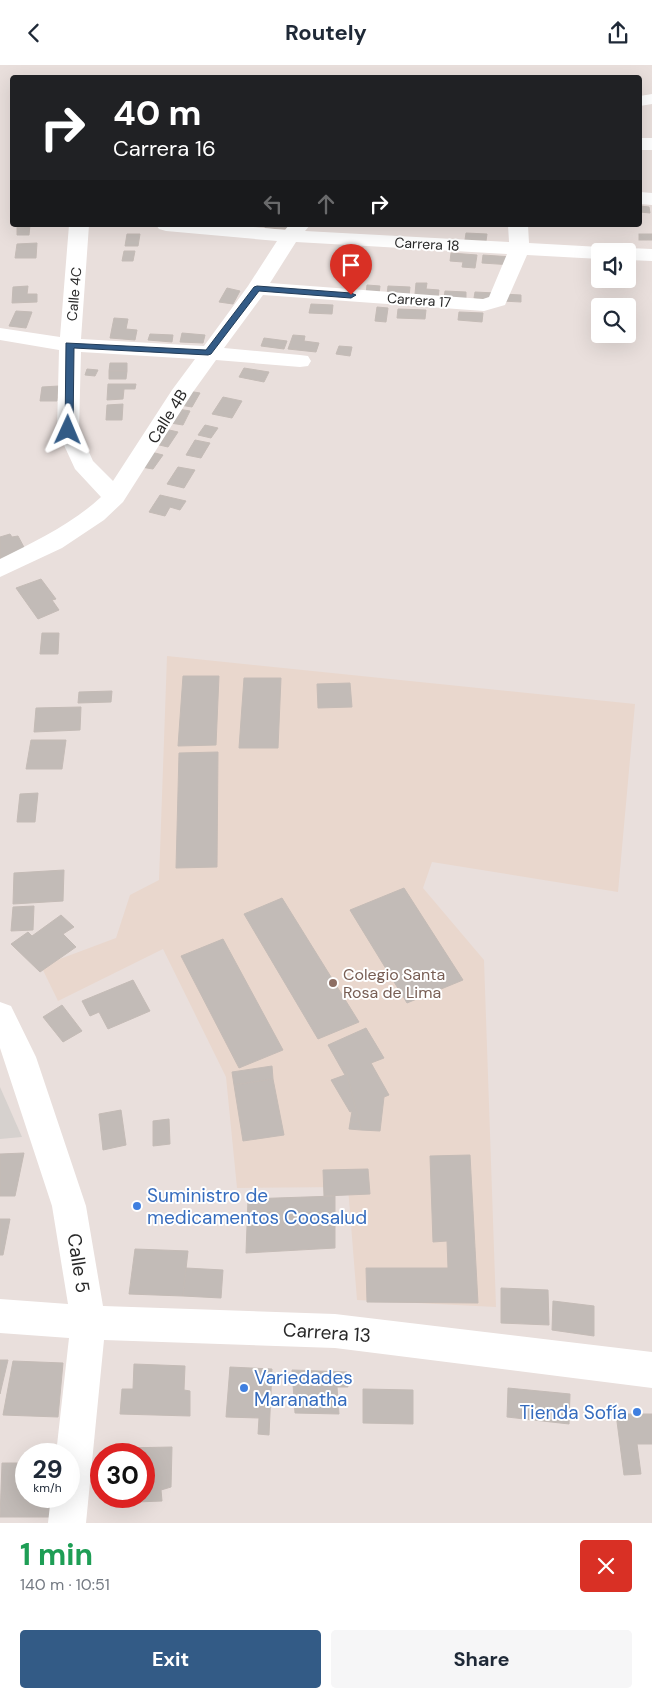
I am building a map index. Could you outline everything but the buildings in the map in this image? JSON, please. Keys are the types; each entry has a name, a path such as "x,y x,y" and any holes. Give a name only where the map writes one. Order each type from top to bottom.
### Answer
{"street":[{"name":"Calle 4C","path":"79,227 70,345 68,430 83,464 115,497"},
{"name":"Carrera 18","path":"209,227 295,231 519,250 591,253"},
{"path":"518,227 519,250"},
{"name":"Calle 4B","path":"0,569 54,542 96,515 115,497 208,353 257,288 295,231"},
{"name":"Carrera 17","path":"257,288 484,305 498,301 519,250"},
{"path":"636,255 652,255"},
{"path":"0,334 70,345 208,353 300,361"},
{"name":"Calle 5","path":"0,1015 20,1057 69,1206 88,1322 67,1523"},
{"name":"Carrera 13","path":"0,1316 88,1322 335,1331 652,1370"}],"shaded area":[{"name":"Colegio Santa Rosa de Lima","path":"167,656 635,704 618,892 432,862 423,888 484,960 496,1307 357,1300 348,1187 237,1188 226,1077 163,949 58,1001 41,966 116,938 130,895 159,880"},
{"path":"0,1087 22,1137 0,1139"}],"place":[{"name":"Colegio Santa Rosa de Lima","path":"333,983"},
{"name":"Suministro de medicamentos Coosalud","path":"137,1206"},
{"name":"Variedades Maranatha","path":"244,1388"},
{"name":"Tienda Sofía","path":"637,1412"}],"route":[{"path":"68,430 70,345 208,353 257,288 351,295"}]}
